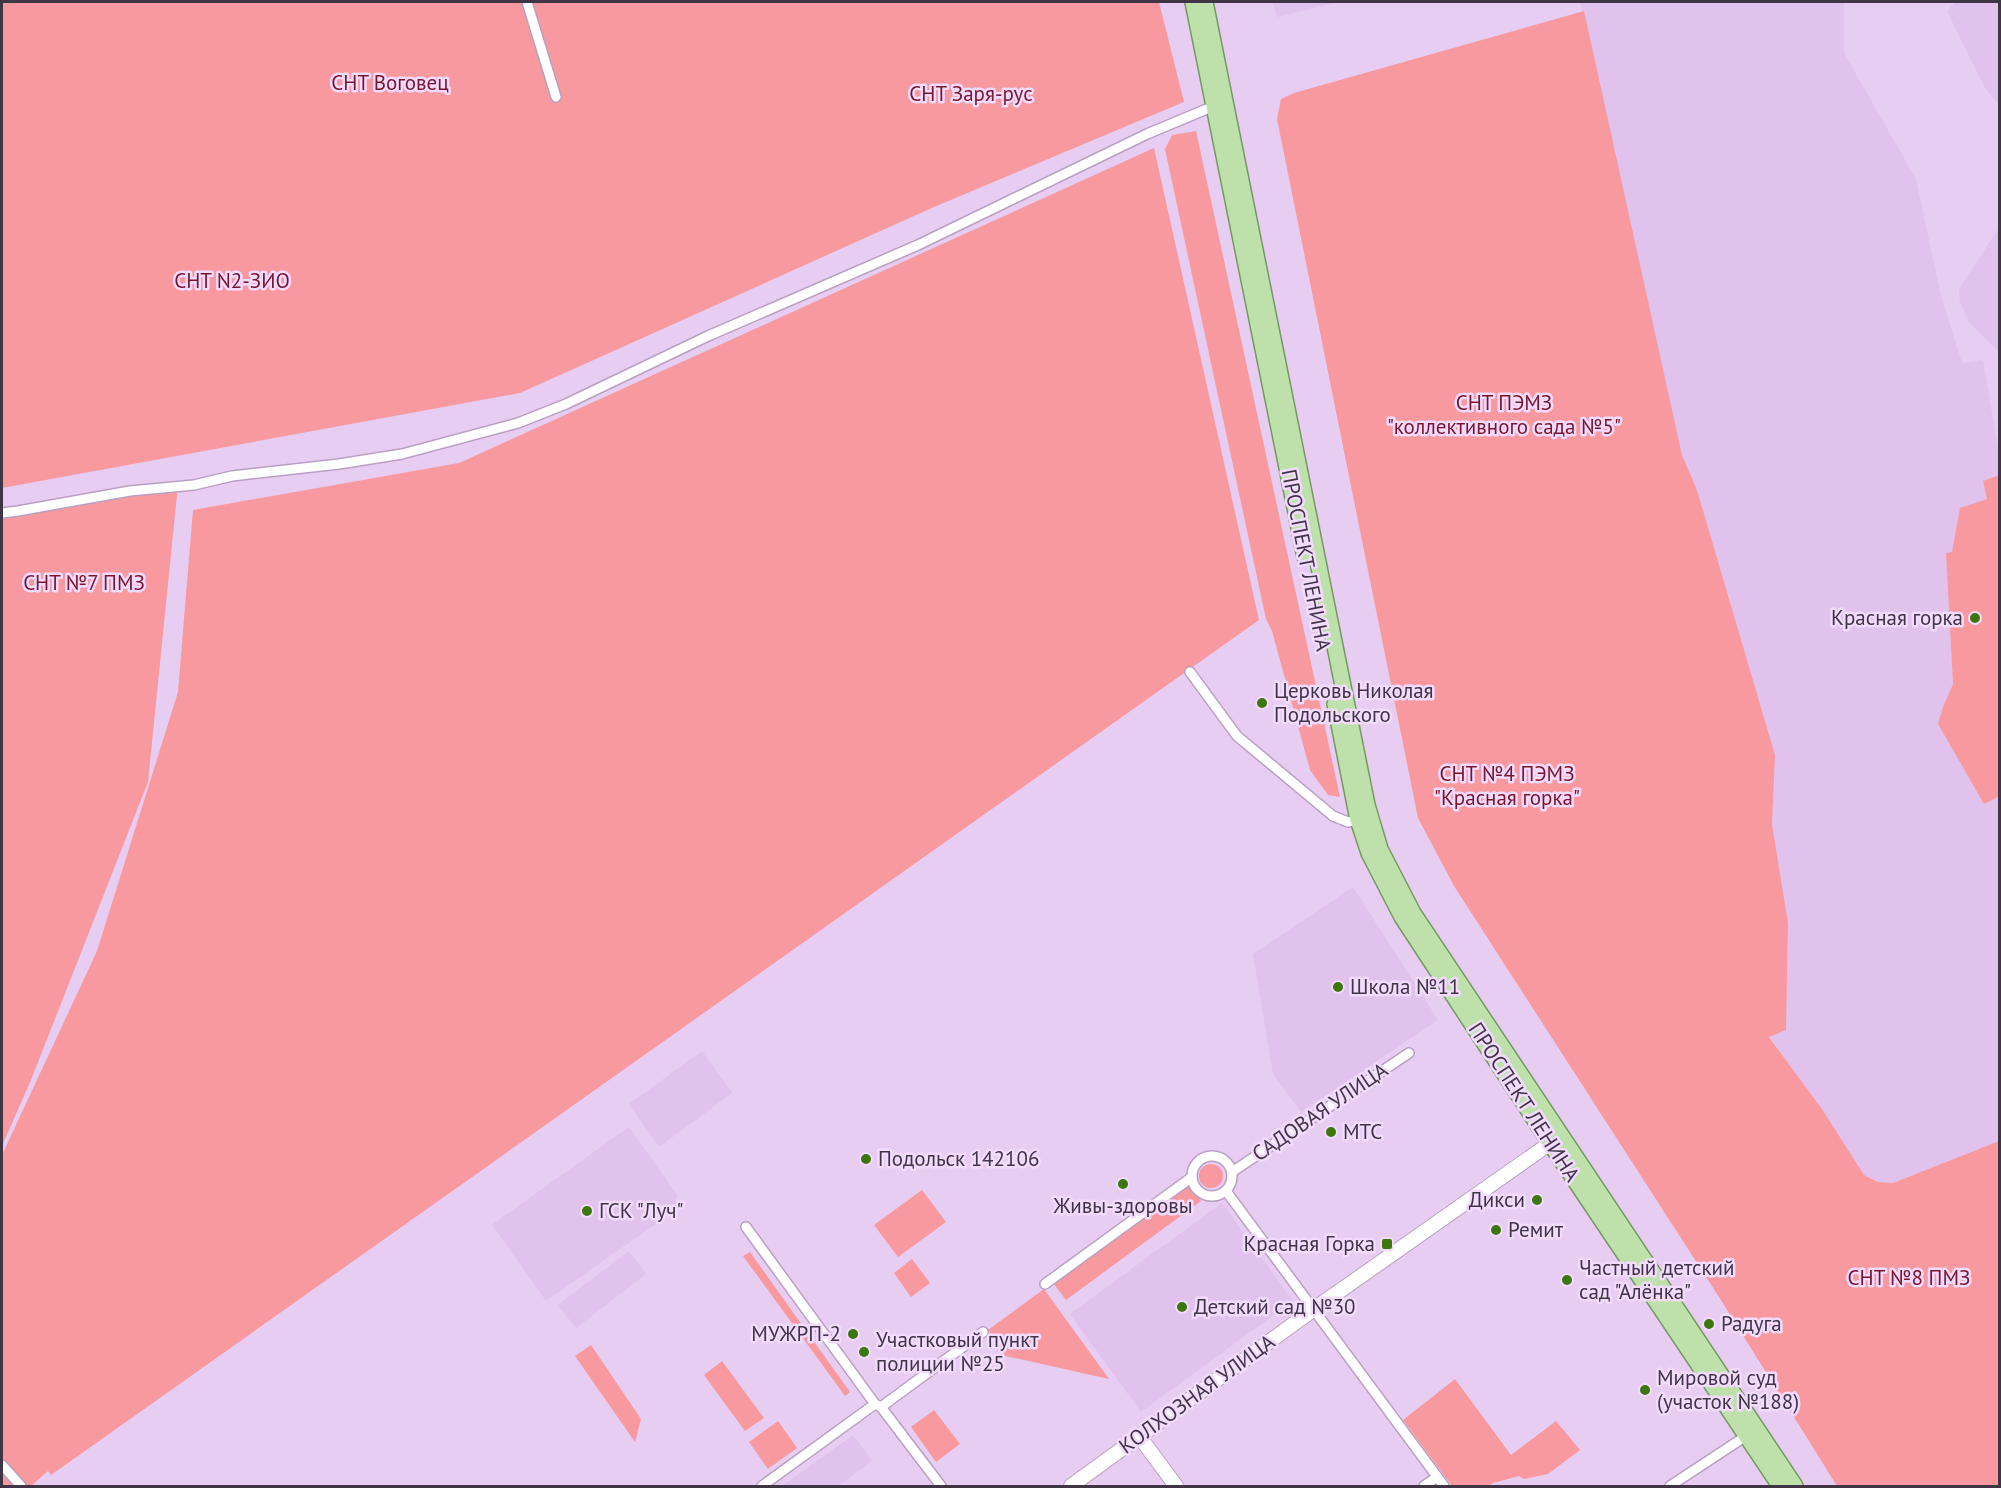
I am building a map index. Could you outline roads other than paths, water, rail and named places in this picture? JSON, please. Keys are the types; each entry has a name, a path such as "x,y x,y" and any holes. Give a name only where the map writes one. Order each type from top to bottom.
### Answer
{"main road":[{"path":"1193,2 1217,91"},
{"path":"1205,2 1217,91"},
{"name":"ПРОСПЕКТ ЛЕНИНА","path":"1217,91 1214,106 1358,820 1369,853 1402,917 1795,1486"},
{"name":"ПРОСПЕКТ ЛЕНИНА","path":"1217,91 1367,806 1380,849 1413,913 1555,1139 1780,1486"}],"street":[{"path":"527,2 556,97"},
{"path":"2,513 130,491 194,485 231,476 339,464 402,454 518,423 566,404 708,336 918,245 1147,134 1214,106"},
{"path":"1190,672 1237,736 1333,816 1348,822 1358,820"},
{"name":"САДОВАЯ УЛИЦА","path":"1232,1172 1409,1053"},
{"name":"КОЛХОЗНАЯ УЛИЦА","path":"1071,1486 1314,1309 1555,1139"},
{"path":"1213,1156 1225,1161 1232,1172 1230,1185 1221,1195 1208,1196 1196,1189 1192,1177 1200,1160 1213,1156"},
{"path":"1045,1284 1192,1177"},
{"path":"1226,1191 1444,1486"},
{"path":"746,1227 941,1486"},
{"path":"762,1486 983,1332"},
{"path":"1139,1436 1176,1486"},
{"path":"1670,1486 1746,1436"},
{"path":"2,1465 21,1486"},
{"path":"1424,1486 1437,1477"}],"place":[{"name":"Красная горка","path":"1975,618"},
{"name":"Церковь Николая Подольского","path":"1262,703"},
{"name":"Школа №11","path":"1338,987"},
{"name":"МТС","path":"1331,1132"},
{"name":"Подольск 142106","path":"866,1159"},
{"name":"Живы-здоровы","path":"1123,1184"},
{"name":"Дикси","path":"1537,1200"},
{"name":"ГСК \"Луч\"","path":"587,1211"},
{"name":"Ремит","path":"1496,1230"},
{"name":"Красная Горка","path":"1387,1244"},
{"name":"Частный детский сад \"Алёнка\"","path":"1567,1280"},
{"name":"Детский сад №30","path":"1182,1307"},
{"name":"Радуга","path":"1709,1324"},
{"name":"МУЖРП-2","path":"853,1334"},
{"name":"Участковый пункт полиции №25","path":"864,1352"},
{"name":"Мировой суд (участок №188)","path":"1645,1390"}],"park label":[{"name":"СНТ Воговец","path":"390,83"},
{"name":"СНТ Заря-рус","path":"971,94"},
{"name":"СНТ N2-ЗИО","path":"232,281"},
{"name":"СНТ ПЭМЗ \"коллективного сада №5\"","path":"1504,415"},
{"name":"СНТ №7 ПМЗ","path":"84,583"},
{"name":"СНТ №4 ПЭМЗ \"Красная горка\"","path":"1507,786"},
{"name":"СНТ №8 ПМЗ","path":"1909,1278"}]}
